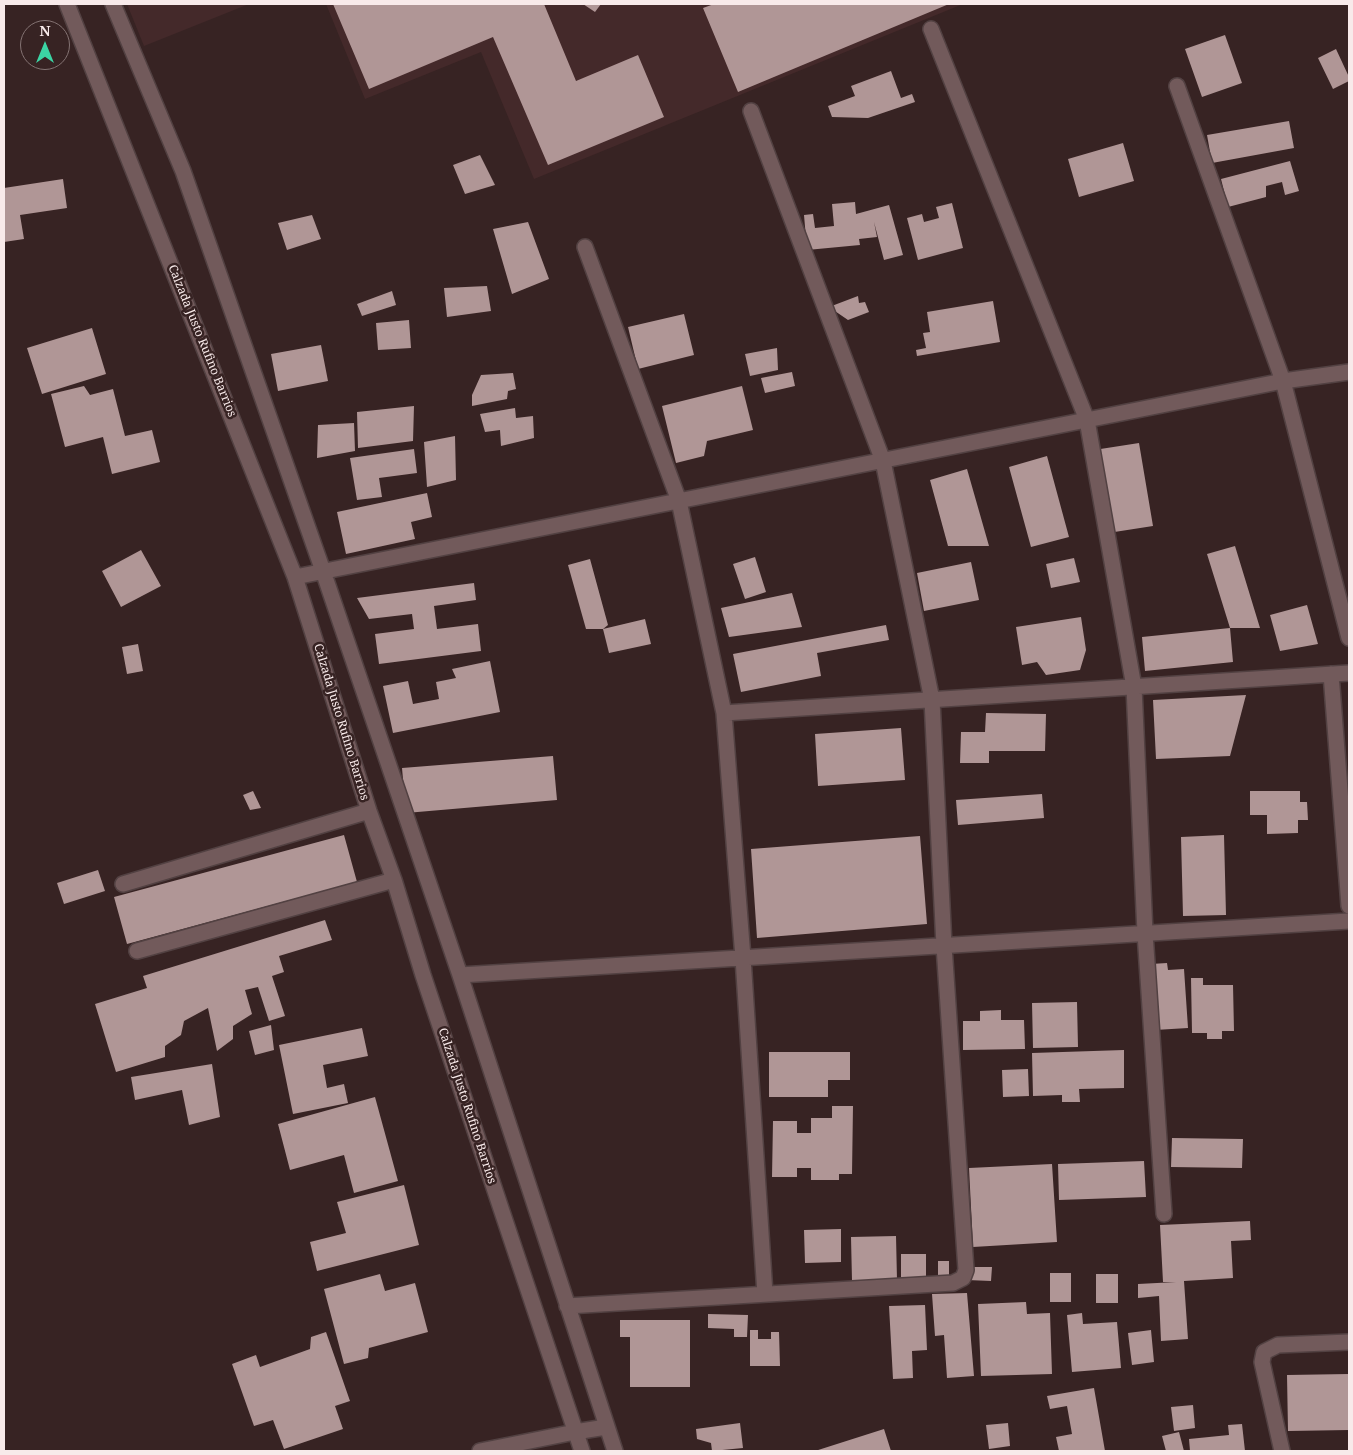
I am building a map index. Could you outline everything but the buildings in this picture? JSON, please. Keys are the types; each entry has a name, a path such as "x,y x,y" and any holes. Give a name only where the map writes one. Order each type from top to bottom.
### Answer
{"street":[{"name":"Calzada Justo Rufino Barrios","path":"67,4 296,577 368,811 394,880 423,975 582,1451"},
{"path":"113,4 183,171 323,571 460,975 615,1451"},
{"path":"931,29 1086,420 1134,687 1145,934 1164,1214"},
{"path":"1177,86 1283,381 1349,638"},
{"path":"567,1306 953,1283 962,1278 966,1270 944,946 932,700 883,460 750,111"},
{"path":"585,247 679,501 724,713 743,958 765,1294"},
{"path":"296,577 1283,381 1349,372"},
{"path":"724,713 1349,673"},
{"path":"1331,674 1349,906"},
{"path":"123,884 368,811"},
{"path":"137,951 394,880"},
{"path":"460,975 1349,921"},
{"path":"1282,1451 1262,1362 1264,1352 1278,1345 1349,1342"},
{"path":"480,1451 606,1427"}],"shaded area":[{"path":"127,4 249,4 144,46"},
{"path":"326,4 963,4 534,179 481,52 365,99"}]}
